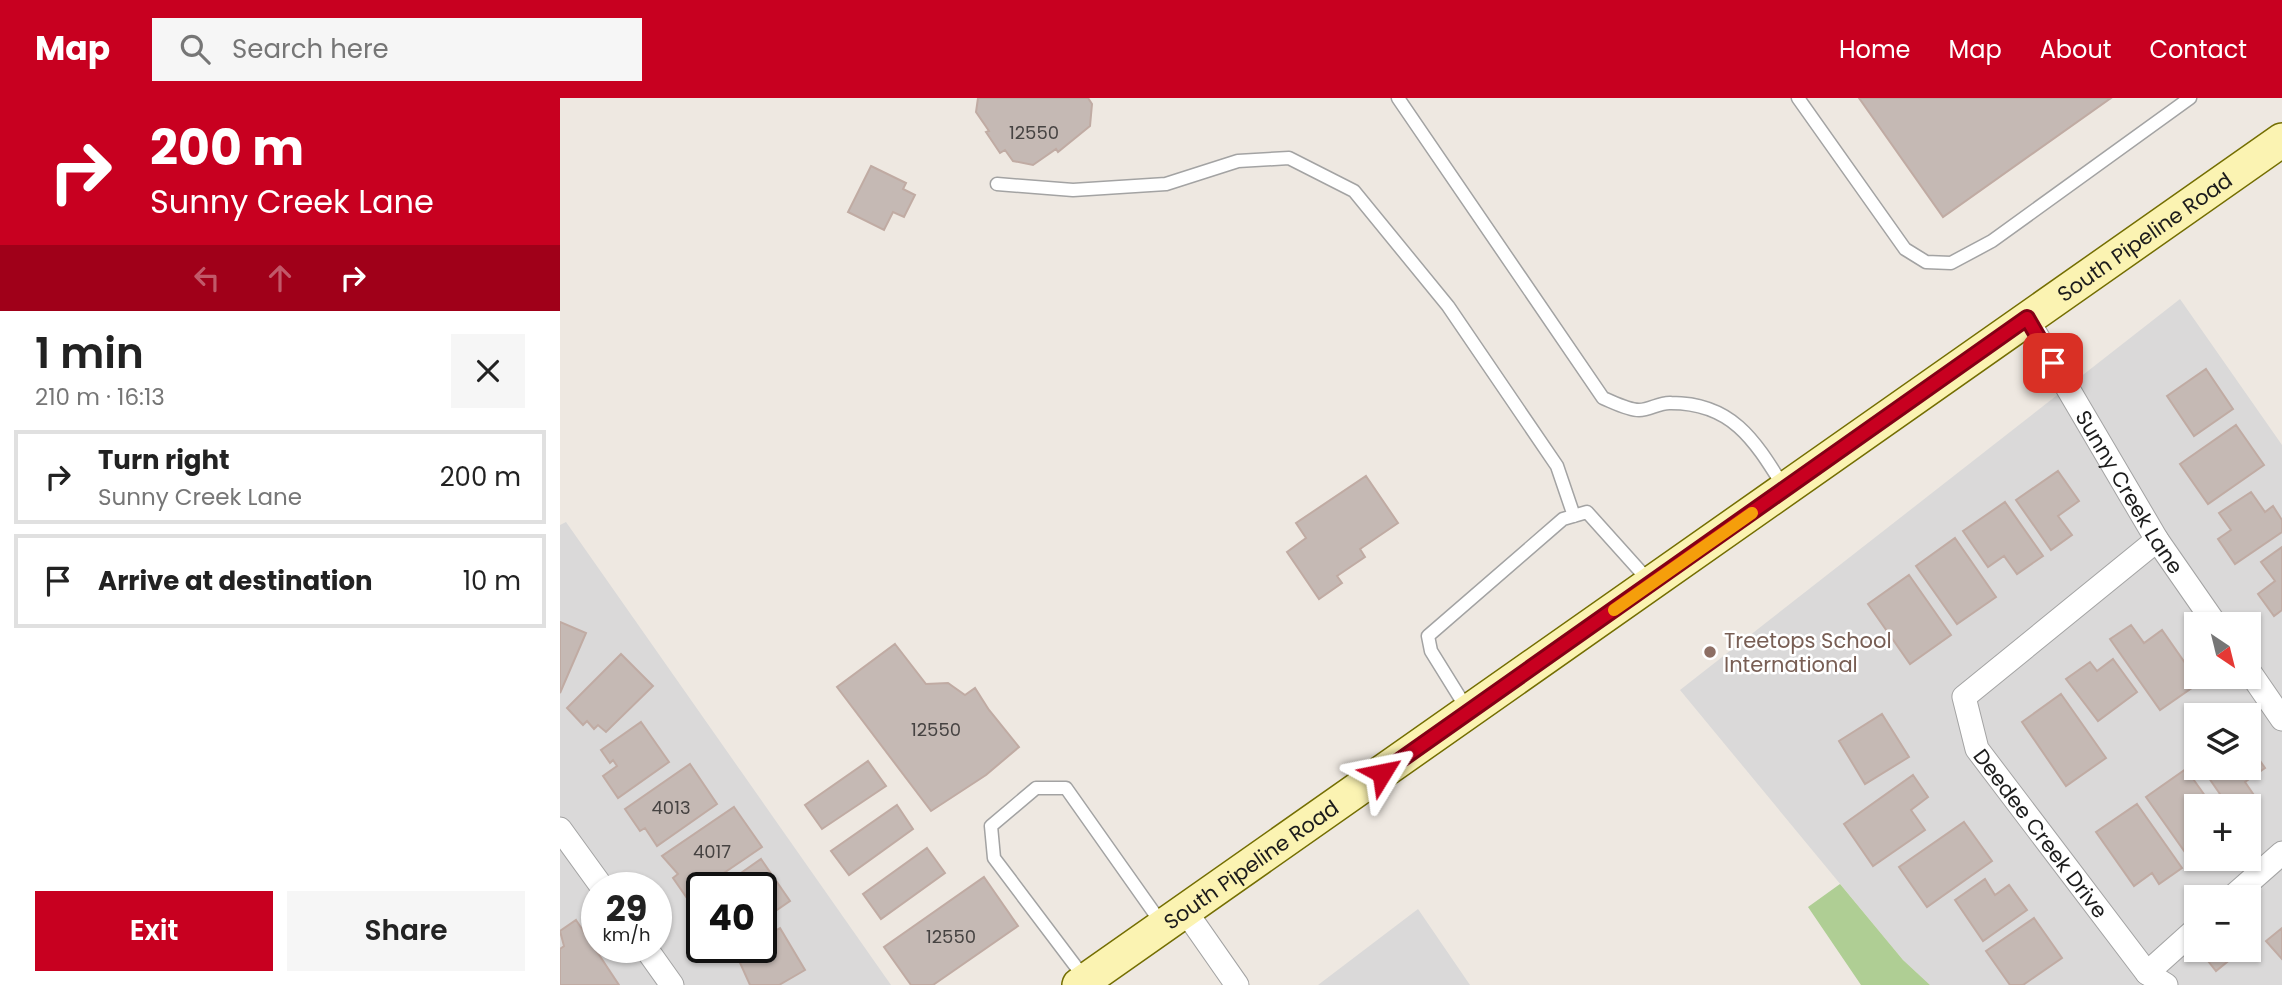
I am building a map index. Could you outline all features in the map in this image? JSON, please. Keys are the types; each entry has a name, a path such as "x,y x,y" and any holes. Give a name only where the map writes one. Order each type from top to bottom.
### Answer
{"street":[{"name":"South Pipeline Road","path":"1083,983 2282,140"},
{"name":"Sunny Creek Lane","path":"2027,318 2157,540 2207,612"},
{"name":"Deedee Creek Drive","path":"2156,979 1977,749 1964,697 2157,540"},
{"path":"2261,688 2282,719"},
{"path":"560,829 591,872"},
{"path":"2246,885 2282,853"},
{"path":"1175,919 1237,985"},
{"path":"2156,979 2184,944"},
{"path":"656,963 672,985"}],"lane":[{"path":"1398,98 1603,398 1638,410 1670,402 1719,410 1743,430 1764,455 1785,490"},
{"path":"1798,98 1905,249 1926,262 1951,263 1992,241 2190,98"},
{"path":"998,184 1073,190 1166,184 1238,161 1289,158 1354,191 1448,306 1557,466 1574,516"},
{"path":"1469,712 1431,651 1428,636 1563,519 1587,512 1652,584"},
{"path":"1083,983 994,858 991,826 1036,788 1066,788 1175,919"}],"shaded area":[{"path":"2180,299 2282,445 2282,985 1930,985 1903,960 1680,690"},
{"path":"566,522 891,985 560,985 560,525"},
{"path":"1418,909 1470,985 1318,985"}],"green space":[{"path":"1840,884 1903,960 1930,985 1861,985 1808,907"}],"building":[{"path":"978,98 1088,98 1092,104 1090,126 1058,152 1056,149 1033,165 1013,161 1005,150 1000,153 986,132 989,131 976,112"},
{"path":"1859,98 2111,98 1943,217"},
{"path":"871,166 906,183 903,189 915,195 904,217 893,212 884,230 848,212"},
{"path":"2206,369 2233,409 2194,436 2167,396"},
{"path":"2236,425 2264,465 2208,504 2180,464"},
{"path":"2058,471 2079,501 2058,516 2072,535 2051,550 2016,500"},
{"path":"1366,476 1398,523 1360,549 1365,557 1337,576 1342,583 1319,599 1287,552 1306,538 1296,523"},
{"path":"2251,492 2265,512 2273,506 2282,520 2282,532 2235,564 2218,539 2231,530 2219,513"},
{"path":"2005,502 2043,556 2017,574 2004,556 1988,567 1963,531"},
{"path":"1955,538 1996,597 1957,624 1916,566"},
{"path":"2282,547 2282,610 2274,616 2258,594 2275,581 2261,562"},
{"path":"1909,575 1951,635 1910,664 1868,604"},
{"path":"560,622 586,633 560,693"},
{"path":"2131,625 2144,643 2162,630 2184,662 2184,690 2189,690 2160,710 2110,639"},
{"path":"895,644 926,684 948,683 965,695 975,688 1019,747 986,775 931,811 837,687"},
{"path":"621,654 653,686 606,732 598,725 594,729 587,721 583,725 567,708"},
{"path":"2113,659 2137,692 2098,721 2066,679 2090,662 2097,671"},
{"path":"2061,694 2106,758 2066,786 2022,722"},
{"path":"1882,714 1909,757 1865,784 1839,741"},
{"path":"641,722 669,762 618,798 603,776 617,766 613,760 610,763 601,750"},
{"path":"868,761 886,786 822,829 805,805"},
{"path":"690,764 717,804 657,846 645,828 640,831 625,809"},
{"path":"2184,770 2184,780 2194,780 2204,794 2184,794 2184,851 2146,797"},
{"path":"1913,775 1928,797 1911,810 1925,830 1873,866 1844,824"},
{"path":"2210,780 2248,780 2245,782 2253,794 2220,794"},
{"path":"2137,804 2182,868 2159,884 2152,873 2134,886 2096,832"},
{"path":"897,805 913,829 849,875 831,851"},
{"path":"734,807 762,847 725,872 686,872 686,897 673,878 678,874 662,856"},
{"path":"1964,822 1992,861 1927,907 1899,867"},
{"path":"927,848 945,873 881,919 863,894"},
{"path":"761,859 770,872 742,872"},
{"path":"984,877 1018,926 933,985 911,985 884,947"},
{"path":"1985,879 1995,895 2009,885 2027,910 1983,941 1955,900"},
{"path":"777,882 790,901 777,910"},
{"path":"2034,918 2062,958 2023,985 2010,985 1986,951"},
{"path":"576,920 581,928 581,963 604,963 619,985 560,985 560,949 564,946 560,931"},
{"path":"780,928 805,970 779,985 750,985 740,963 777,963 777,930"},
{"path":"2282,928 2282,959 2266,941"},
{"path":"2209,962 2227,962 2216,971"}],"slow traffic":[{"path":"1614,610 1752,513"}],"place":[{"name":"Treetops School International","path":"1710,652"}],"route":[{"path":"1382,773 2027,318 2053,363"}]}
